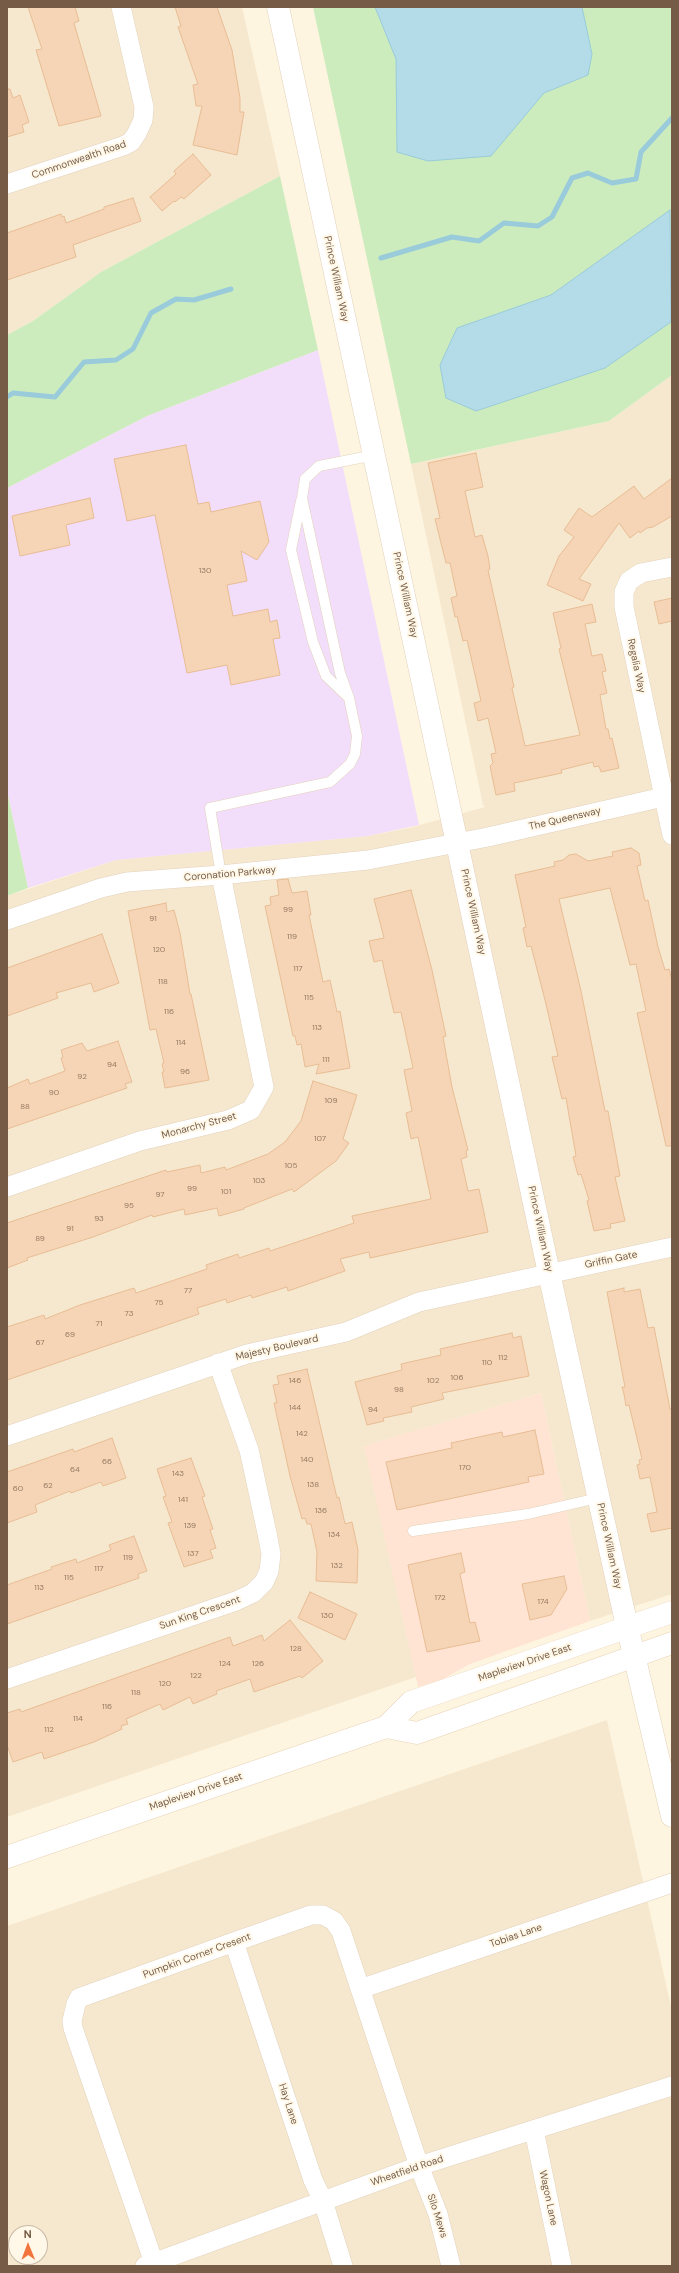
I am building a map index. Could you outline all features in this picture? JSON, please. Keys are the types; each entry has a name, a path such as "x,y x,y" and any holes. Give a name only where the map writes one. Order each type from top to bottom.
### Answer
{"street":[{"name":"Commonwealth Road","path":"7,184 123,146 131,142 137,133 143,120 144,107 120,7"},
{"name":"Prince William Way","path":"278,7 598,1498 672,1816"},
{"name":"Regalia Way","path":"672,566 641,573 629,581 624,592 624,607 668,796 672,835"},
{"name":"The Queensway","path":"458,843 668,796"},
{"name":"Coronation Parkway","path":"7,920 101,888 127,882 221,875 368,860 458,843"},
{"name":"Monarchy Street","path":"7,1187 140,1141 228,1120 251,1110 264,1087 221,875"},
{"name":"Griffin Gate","path":"549,1273 672,1247"},
{"name":"Majesty Boulevard","path":"7,1436 218,1363 248,1354 346,1332 419,1302 549,1273"},
{"name":"Sun King Crescent","path":"7,1679 236,1601 253,1593 264,1582 269,1571 271,1554 267,1533 249,1450 218,1363"},
{"name":"Mapleview Drive East","path":"7,1857 386,1727 411,1702 672,1612"},
{"name":"Mapleview Drive East","path":"386,1727 418,1733 672,1643"},
{"name":"Tobias Lane","path":"360,1989 672,1883"},
{"name":"Pumpkin Corner Cresent","path":"149,2265 73,2028 73,2010 79,1998 234,1942 311,1916 323,1915 334,1921 341,1931 419,2166"},
{"name":"Hay Lane","path":"234,1942 313,2180 323,2201 343,2266"},
{"name":"Wheatfield Road","path":"149,2265 419,2166 672,2086"},
{"name":"Wagon Lane","path":"534,2130 562,2266"},
{"name":"Silo Mews","path":"419,2166 438,2214 451,2266"}],"lane":[{"path":"349,698 326,676 313,642 291,550 305,479 319,466 374,455"},
{"path":"221,875 210,808 330,782 350,764 355,754 357,736 349,698 340,673 302,498"},
{"path":"413,1531 528,1514 598,1498"}],"shaded area":[{"path":"7,7 242,7 280,176 101,272 33,321 7,335"},
{"path":"318,350 419,825 368,836 116,860 28,888 7,791 7,488 147,416"},
{"path":"672,375 672,1594 590,1621 541,1393 365,1446 416,1677 7,1817 7,896 116,860 368,836 409,828 485,807 483,805 411,464 609,421"},
{"path":"541,1393 590,1621 470,1664 443,1679 418,1687 364,1446"},
{"path":"607,1720 672,2011 672,2266 7,2266 7,1926"}],"green space":[{"path":"313,7 672,7 672,375 609,421 411,464"},
{"path":"280,176 318,350 147,416 7,488 7,335 33,321 101,272"},
{"path":"7,791 28,888 7,896"}],"water":[{"path":"375,7 582,7 592,54 588,75 544,93 491,156 428,161 397,152 396,59"},
{"path":"670,210 671,322 605,368 476,411 446,398 440,365 457,328 551,295"}],"building":[{"path":"28,7 75,7 79,21 74,23 101,116 59,126 36,50 42,49"},
{"path":"175,7 217,7 232,50 240,98 240,112 244,112 237,155 193,145 202,106 196,106 193,85 198,84 178,27 181,26"},
{"path":"7,89 10,89 13,98 20,95 29,122 22,125 24,132 7,137"},
{"path":"193,154 211,175 184,199 181,197 162,211 150,197 176,174 174,171"},
{"path":"133,198 141,221 73,245 76,257 7,280 7,233 61,214 62,217 64,216 66,223 104,209 104,207"},
{"path":"186,445 198,504 209,502 211,512 260,501 269,542 257,560 241,551 247,581 227,585 233,616 268,609 270,622 277,620 280,638 273,639 280,675 231,685 227,665 187,673 155,515 127,521 114,459"},
{"path":"476,453 483,487 465,491 475,537 482,535 488,556 490,569 488,570 514,687 512,688 525,746 580,735 559,649 561,648 553,613 592,604 596,622 585,624 592,656 602,654 606,671 602,672 607,693 600,695 606,729 608,729 610,739 612,738 619,768 601,772 599,766 594,767 593,762 561,770 562,773 514,783 515,791 496,795 490,766 493,763 491,754 496,753 488,718 478,721 474,703 481,701 467,640 463,641 457,616 455,617 451,598 457,596 450,563 446,563 435,519 440,518 428,463"},
{"path":"672,478 672,516 640,533 639,531 630,538 619,523 579,579 591,584 583,601 547,585 559,556 574,537 564,530 579,508 592,517 634,486 644,499"},
{"path":"90,498 94,518 66,525 70,545 20,556 12,516"},
{"path":"672,598 672,621 659,624 654,602"},
{"path":"631,848 639,853 641,865 637,866 645,901 648,900 658,947 665,970 669,969 672,980 672,1146 666,1146 637,1013 646,1011 636,964 630,965 610,888 559,899 581,991 605,1111 608,1111 620,1176 615,1177 625,1221 610,1224 611,1228 594,1231 587,1201 589,1200 581,1174 578,1175 573,1157 576,1156 566,1098 562,1099 552,1057 558,1056 531,946 527,947 523,928 526,927 515,875 555,866 554,862 563,860 569,855 576,854 588,861 613,856 612,852"},
{"path":"288,879 292,893 307,891 311,915 309,915 323,982 330,980 337,1012 340,1011 350,1068 316,1074 319,1064 305,1067 301,1044 297,1045 295,1036 293,1036 265,906 271,905 270,897 279,895 277,880"},
{"path":"411,890 432,970 446,1036 443,1037 452,1087 468,1150 466,1151 467,1157 461,1159 468,1191 479,1189 488,1232 370,1258 369,1252 340,1259 345,1271 288,1291 287,1287 252,1298 251,1295 227,1303 226,1299 197,1308 199,1314 7,1380 7,1327 44,1315 45,1319 80,1305 134,1288 136,1293 207,1269 206,1265 238,1254 239,1258 269,1248 270,1251 354,1223 352,1216 431,1199 418,1137 411,1139 406,1113 412,1111 404,1070 413,1068 401,1012 394,1013 382,960 374,962 369,941 384,938 374,899"},
{"path":"166,903 167,912 174,910 180,933 190,994 209,1080 165,1088 162,1072 164,1072 162,1064 164,1063 156,1029 150,1030 128,911"},
{"path":"102,934 119,983 94,992 91,983 56,993 58,998 7,1016 7,968"},
{"path":"118,1041 132,1082 125,1084 127,1088 7,1129 7,1088 28,1079 30,1084 65,1071 61,1058 63,1057 61,1050 82,1043 87,1051"},
{"path":"313,1081 357,1095 343,1139 349,1143 336,1161 294,1192 292,1189 244,1209 219,1216 217,1208 185,1215 184,1209 153,1217 152,1215 93,1237 27,1258 28,1260 7,1268 7,1223 166,1170 167,1172 200,1165 201,1173 225,1167 226,1170 268,1154 285,1142 301,1121"},
{"path":"624,1288 624,1292 640,1289 648,1328 654,1327 670,1409 672,1409 672,1528 651,1532 647,1514 657,1512 650,1477 640,1479 637,1465 640,1464 639,1460 642,1459 629,1405 626,1406 622,1387 625,1387 607,1292"},
{"path":"512,1333 513,1338 521,1336 529,1376 442,1393 444,1399 411,1407 412,1412 383,1418 384,1421 367,1425 355,1382 402,1370 401,1364 441,1355 440,1349"},
{"path":"307,1369 337,1498 339,1497 345,1524 352,1522 358,1550 357,1583 316,1581 317,1552 311,1524 307,1524 305,1518 302,1519 290,1476 274,1403 277,1403 273,1385 279,1384 277,1376"},
{"path":"535,1430 544,1474 528,1477 529,1482 397,1510 386,1462 452,1448 451,1443 502,1432 503,1437"},
{"path":"112,1438 126,1478 103,1486 101,1482 71,1493 70,1491 35,1505 37,1512 7,1523 7,1472 73,1449 74,1452"},
{"path":"191,1458 205,1496 202,1497 213,1529 210,1530 216,1548 210,1550 213,1558 184,1567 168,1523 172,1522 163,1497 166,1496 157,1469"},
{"path":"134,1536 147,1571 138,1574 139,1578 7,1624 7,1585 52,1569 51,1567 76,1559 77,1563 111,1550 109,1545"},
{"path":"461,1553 465,1572 460,1574 470,1623 475,1622 480,1641 427,1652 408,1565"},
{"path":"564,1576 567,1589 551,1615 530,1620 522,1584"},
{"path":"310,1592 357,1614 345,1640 298,1618"},
{"path":"290,1620 323,1661 302,1678 300,1676 254,1692 250,1679 216,1691 217,1694 193,1704 190,1697 163,1710 160,1704 126,1719 128,1724 121,1726 122,1729 94,1742 44,1759 42,1752 13,1762 7,1745 7,1713 20,1709 21,1712 230,1637 233,1646 262,1635 264,1641"}],"waterway":[{"path":"381,258 452,237 479,241 504,223 538,226 552,217 572,178 588,173 612,183 636,179 641,152 672,118"},
{"path":"7,397 13,393 55,397 84,362 116,360 133,349 151,313 176,299 194,300 231,289"}]}
